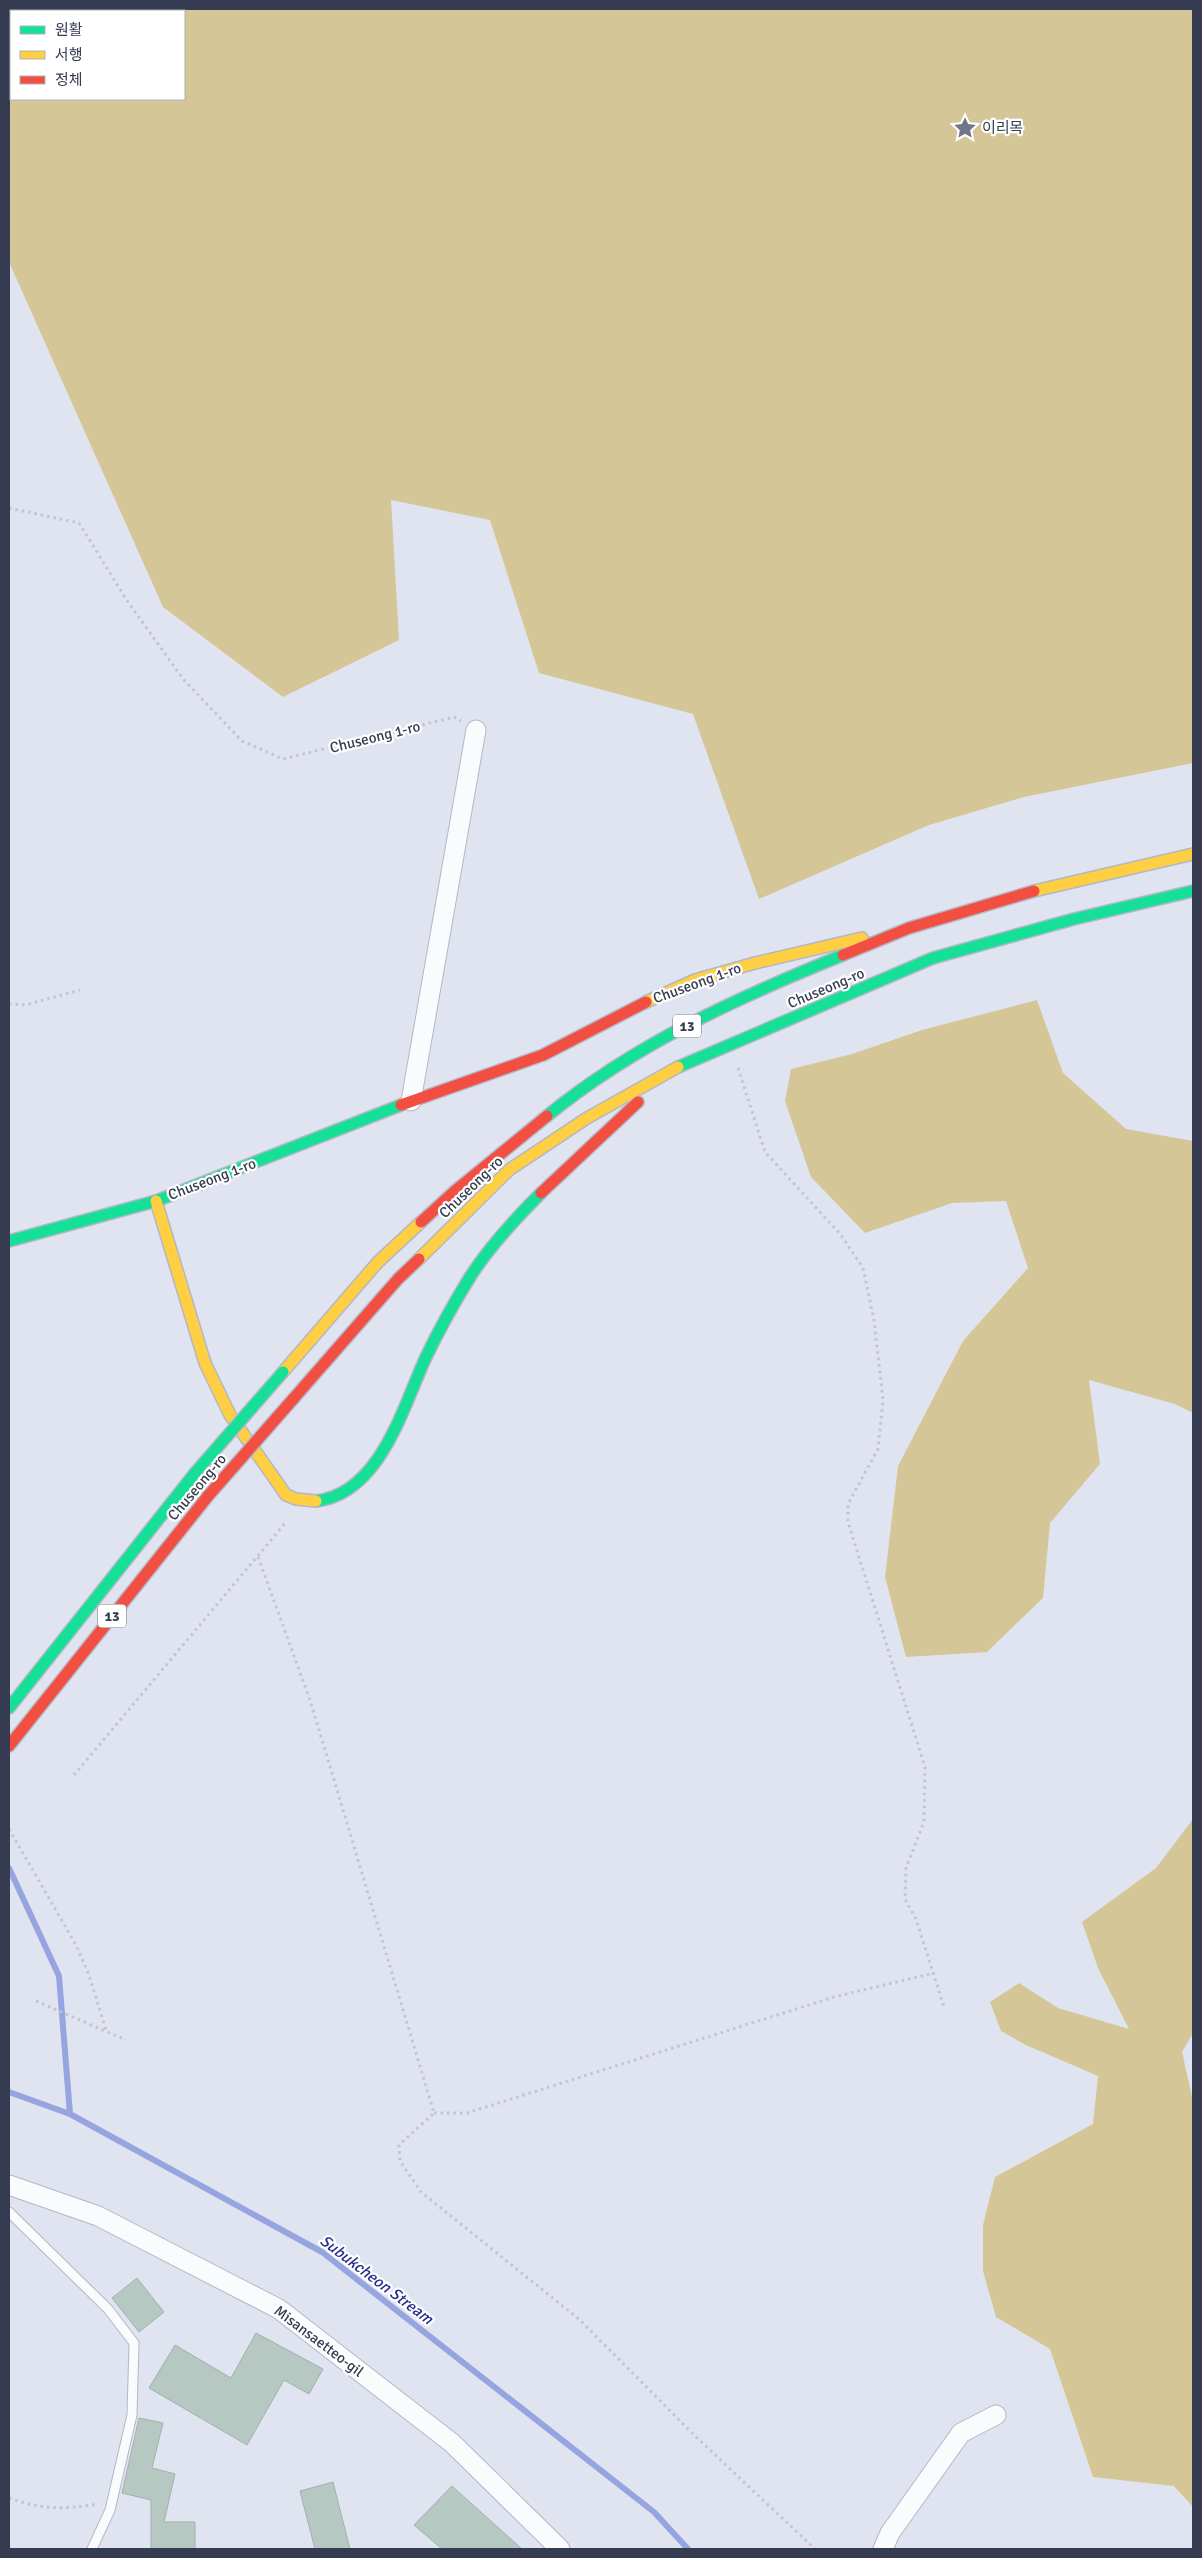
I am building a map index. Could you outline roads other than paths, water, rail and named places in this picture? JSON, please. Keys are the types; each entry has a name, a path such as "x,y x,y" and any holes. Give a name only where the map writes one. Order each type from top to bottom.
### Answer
{"main road":[{"name":"Chuseong-ro","path":"9,1708 195,1473 378,1262 455,1191 575,1093 645,1047 773,983 909,928 1049,886 1193,854"},
{"name":"Chuseong-ro","path":"12,1741 208,1496 398,1278 509,1170 588,1118 676,1068 933,958 1074,919 1193,891"},
{"name":"Chuseong 1-ro","path":"9,1241 156,1201 411,1101 543,1055 630,1009 696,980 755,963 909,928"},
{"path":"156,1201 205,1363 230,1414 286,1495 293,1499 313,1501 341,1496 364,1478 380,1454 437,1335 481,1262 567,1166 676,1068"}],"street":[{"path":"411,1101 476,730"},
{"name":"Misansaetteo-gil","path":"9,2185 98,2216 279,2309 452,2444 560,2549"},
{"path":"883,2549 890,2533 962,2433 996,2415"}],"lane":[{"path":"9,2212 108,2309 134,2343 132,2415 112,2502 92,2549"}],"waterway":[{"path":"9,1868 59,1976 70,2114"},
{"name":"Subukcheon Stream","path":"9,2092 70,2114 322,2252 654,2512 688,2549"}],"place":[{"name":"이리목","path":"965,128"}]}
